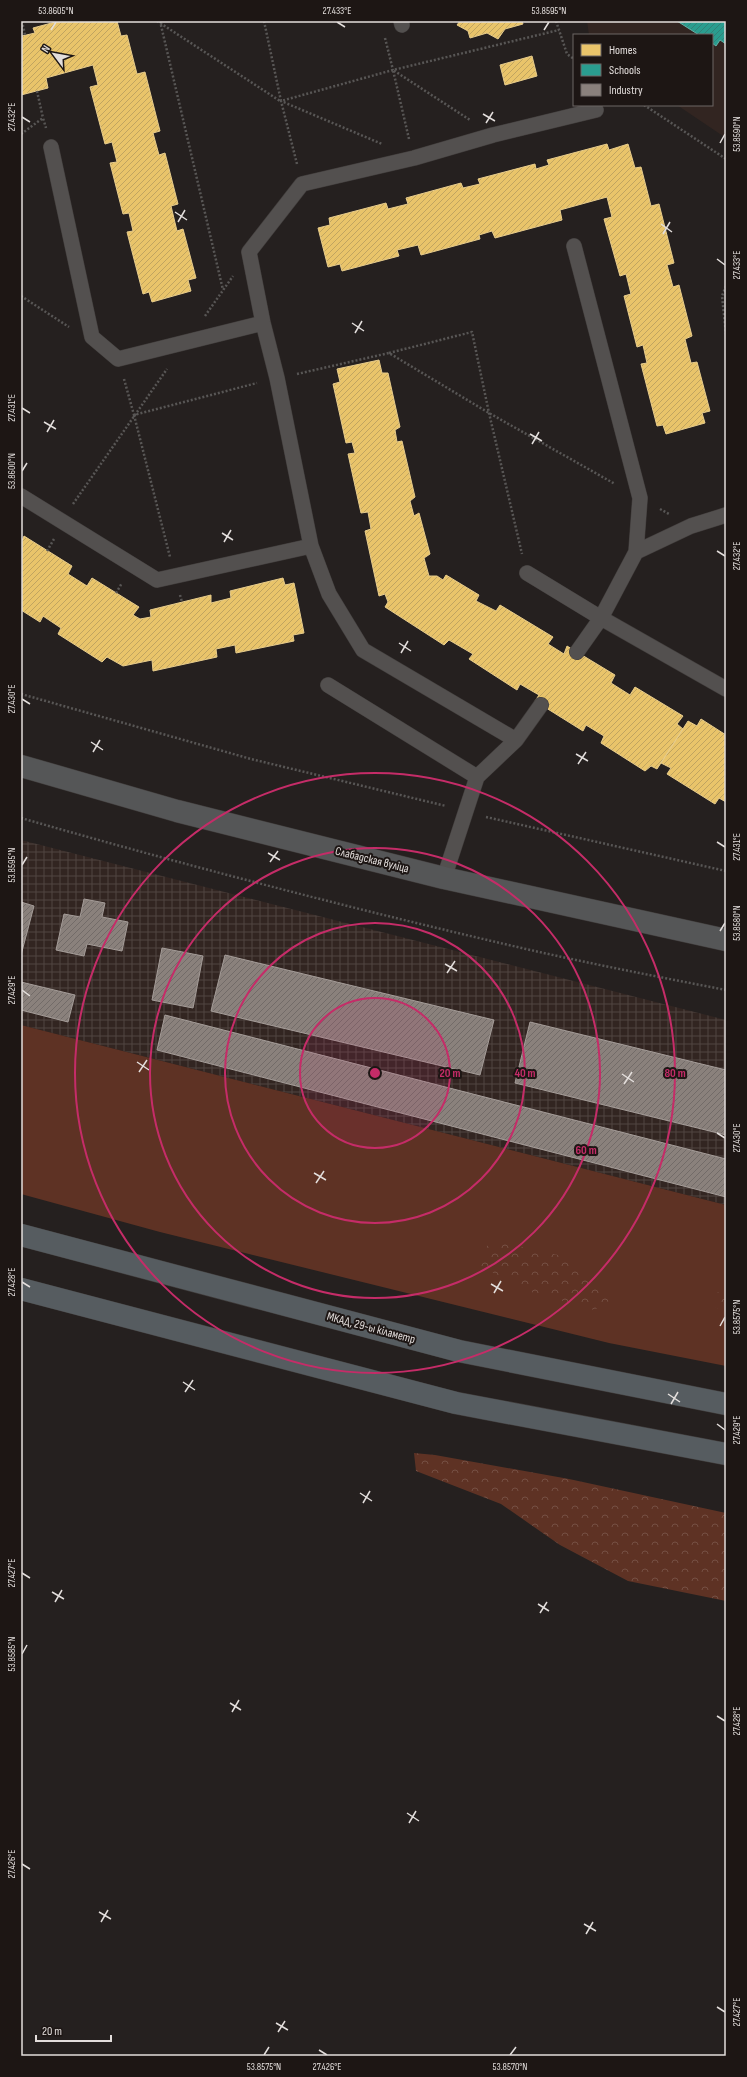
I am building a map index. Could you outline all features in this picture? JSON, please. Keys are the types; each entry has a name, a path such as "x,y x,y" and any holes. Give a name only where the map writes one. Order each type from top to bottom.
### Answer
{"highway":[{"name":"МКАД, 29-ы кіламетр","path":"21,1235 459,1351 726,1404"},
{"path":"21,1289 456,1403 726,1454"}],"main road":[{"name":"Слабадская вуліца","path":"21,766 177,811 444,878 726,940"}],"lane":[{"path":"516,740 362,650 329,594 311,546 277,378 262,324 249,252 302,184 414,158 494,135 596,110"},
{"path":"51,147 92,336 118,359 262,324"},
{"path":"574,246 640,498 636,552 601,618 577,652"},
{"path":"21,496 157,580 311,546"},
{"path":"636,552 691,526 726,515"},
{"path":"527,573 601,618 726,689"},
{"path":"328,685 477,777"},
{"path":"444,878 477,777 516,740 541,705"}],"path":[{"path":"22,21 25,35"},
{"path":"157,21 161,22 281,101 414,158"},
{"path":"264,21 281,101 302,184"},
{"path":"556,21 567,54 573,58"},
{"path":"62,521 134,415 223,290 161,22"},
{"path":"281,101 393,70 559,30"},
{"path":"384,35 414,158"},
{"path":"393,70 494,135"},
{"path":"37,91 43,118"},
{"path":"646,106 726,159"},
{"path":"726,286 722,296 726,334"},
{"path":"21,296 73,330"},
{"path":"134,415 277,378 389,353 472,332 489,413 527,573"},
{"path":"389,353 489,413 691,526"},
{"path":"118,359 134,415 175,576"},
{"path":"47,551 57,536"},
{"path":"21,694 251,759 534,829 726,871"},
{"path":"21,818 164,859 527,949 726,990"}],"shaded area":[{"path":"587,21 726,21 726,138 678,106 713,106 713,34 589,34"},
{"path":"21,840 726,1020 726,1205 21,1025"}],"green space":[{"path":"21,1025 726,1205 726,1366 609,1343 160,1232 21,1194"},
{"path":"496,1241 558,1255 614,1298 594,1310 524,1290 476,1263 483,1248"},
{"path":"719,1290 726,1290 726,1314 711,1304"},
{"path":"414,1453 435,1455 569,1479 726,1513 726,1601 628,1581 560,1545 501,1504 416,1471"}],"building: Homes":[{"path":"59,21 117,21 121,36 127,35 137,74 145,72 160,131 153,133 159,155 165,153 178,204 171,206 177,231 183,229 196,278 188,280 191,291 152,302 149,292 143,294 127,232 133,231 129,213 123,214 110,163 117,162 112,142 105,144 90,87 98,85 93,65 46,78 48,88 21,95 21,33 22,36 35,33 33,28"},
{"path":"460,21 522,21 523,24 505,29 498,39 487,33 470,38 468,31 457,25"},
{"path":"532,56 537,76 505,85 500,65"},
{"path":"607,144 609,150 628,144 635,168 641,167 651,206 659,204 674,263 667,265 673,287 679,285 692,336 685,339 691,363 697,362 710,411 702,413 705,423 666,434 663,425 657,426 641,364 647,363 643,345 637,347 624,296 631,294 626,274 620,276 604,219 612,217 607,197 560,210 562,220 495,238 492,231 479,235 480,239 421,255 418,245 397,250 399,256 342,271 340,264 328,267 318,228 330,225 329,218 386,203 388,209 408,204 406,198 461,183 463,188 480,184 478,179 535,164 536,169 549,165 547,160"},
{"path":"379,360 382,373 388,373 400,427 395,430 397,442 402,441 415,497 410,501 414,516 419,513 430,554 424,558 429,576 437,576 443,580 446,575 479,595 476,601 496,611 500,605 553,637 548,644 564,654 567,646 615,675 611,683 630,695 635,687 683,716 677,724 683,729 657,769 651,766 645,771 601,743 604,736 586,725 583,731 535,701 539,695 520,684 517,690 469,659 473,654 449,640 444,645 385,607 388,602 385,594 379,596 365,531 371,529 368,512 361,513 348,454 355,453 352,442 346,443 333,384 340,382 337,369"},
{"path":"24,536 72,566 68,574 87,586 92,578 139,607 133,615 140,619 151,617 150,610 211,595 211,603 231,598 230,591 283,578 285,585 294,583 304,633 293,635 294,641 236,653 235,645 216,649 217,657 153,671 152,660 123,666 107,657 102,662 58,634 61,628 43,616 40,622 21,610 21,543"},
{"path":"701,719 726,735 726,802 719,798 715,804 667,774 671,768 661,763 688,721 697,726"}],"building: Schools":[{"path":"677,21 726,21 726,44 720,40 716,46 713,44 713,34 697,34"}],"building: Industry":[{"path":"84,899 105,903 102,917 128,922 122,951 87,944 84,956 56,950 64,914 80,917"},
{"path":"21,902 34,906 21,955"},
{"path":"162,948 203,956 193,1008 152,1000"},
{"path":"225,955 494,1020 480,1075 211,1011"},
{"path":"21,982 75,995 68,1022 21,1010"},
{"path":"165,1015 726,1159 726,1197 157,1050"},
{"path":"530,1022 726,1070 726,1135 515,1083"}]}
